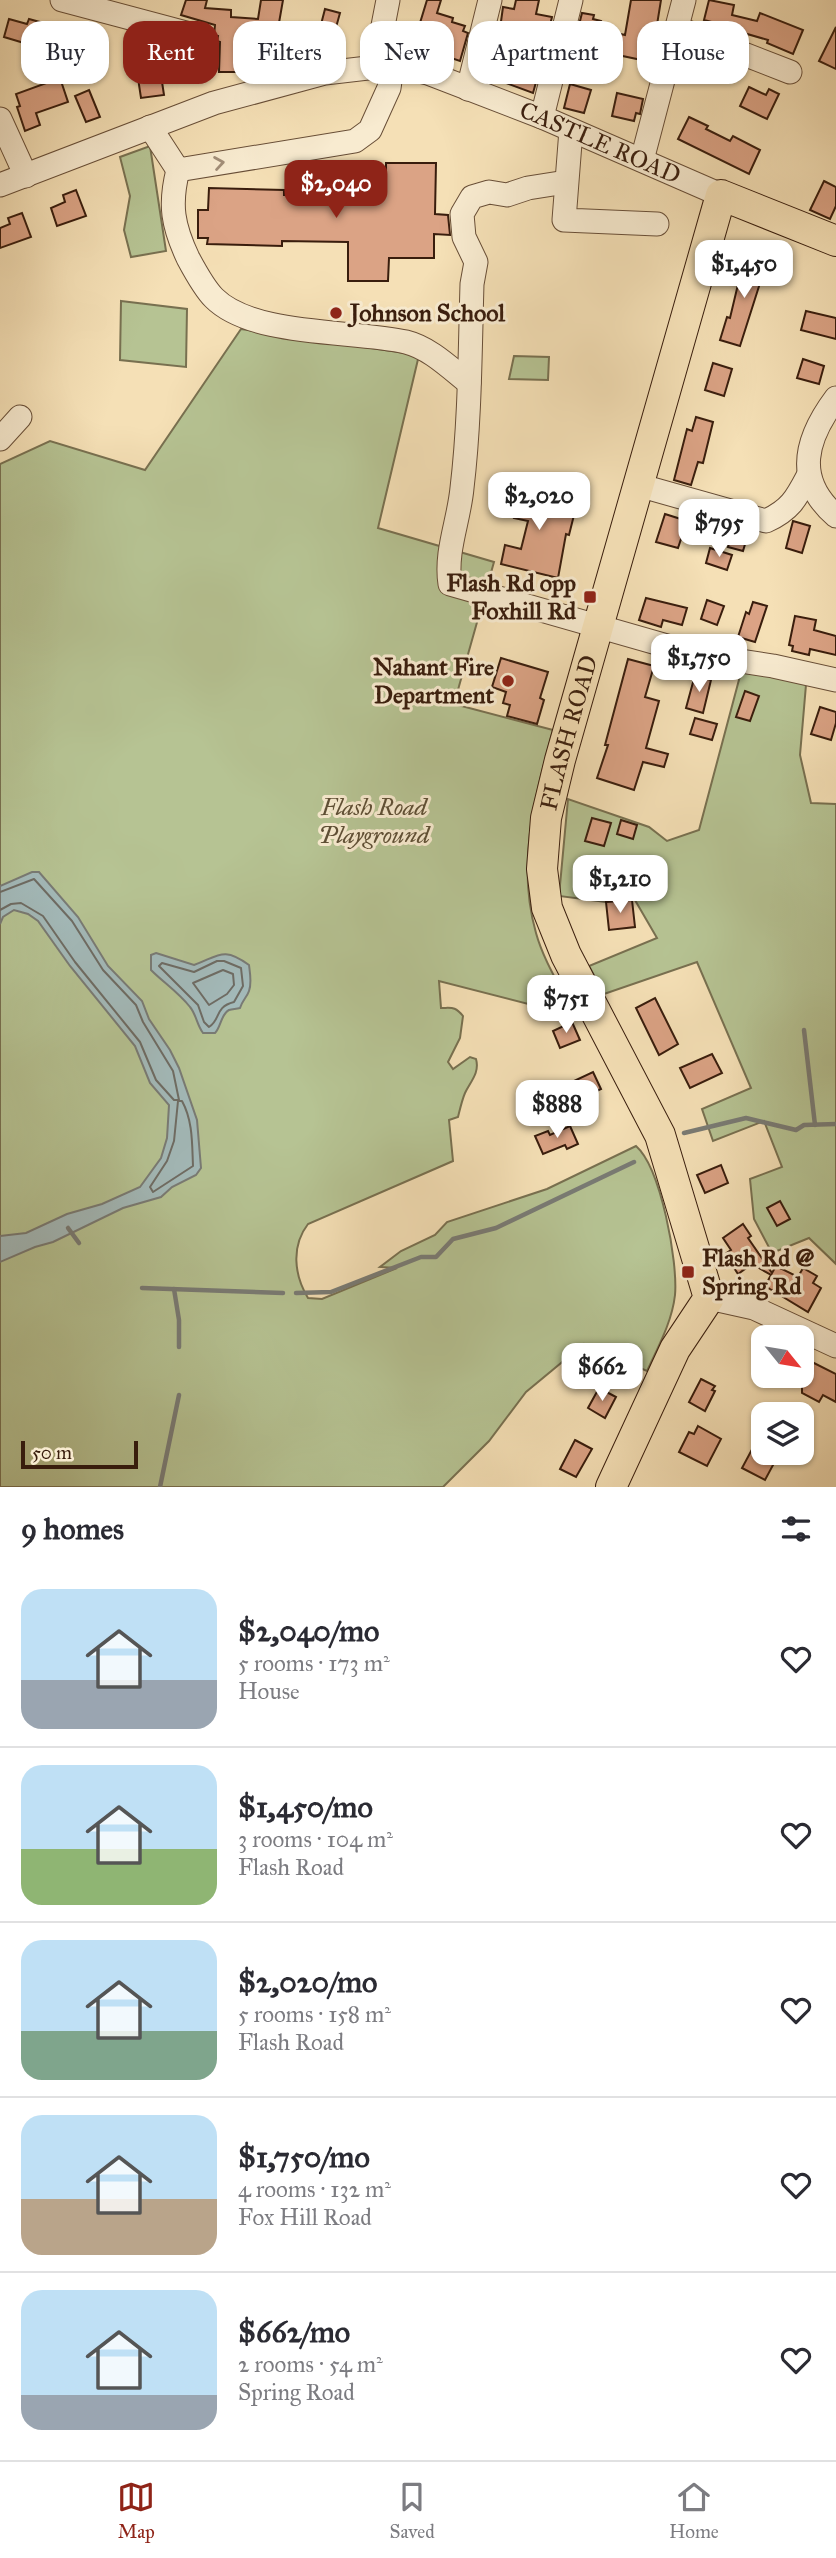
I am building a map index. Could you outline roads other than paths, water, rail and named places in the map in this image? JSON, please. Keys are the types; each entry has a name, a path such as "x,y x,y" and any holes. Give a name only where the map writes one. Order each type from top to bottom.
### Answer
{"main road":[{"name":"CASTLE ROAD","path":"720,195 836,241"},
{"name":"FLASH ROAD","path":"709,1298 660,1135 566,955 547,908 542,869 546,818 560,760 720,195"},
{"path":"611,1487 675,1349 709,1298"}],"street":[{"path":"62,0 141,21"},
{"path":"385,21 388,0"},
{"path":"468,89 489,0"},
{"path":"542,117 571,0"},
{"path":"679,21 684,0"},
{"path":"749,56 790,72"},
{"name":"CASTLE ROAD","path":"0,186 214,103 326,73 360,69"},
{"name":"CASTLE ROAD","path":"454,83 542,117 720,195"},
{"path":"178,170 355,141 370,130 389,84"},
{"path":"642,160 662,84"},
{"path":"0,119 26,176"},
{"path":"150,127 178,170 172,194 177,233 192,264 215,299 240,316 273,324 407,342 429,352 469,383"},
{"path":"571,130 564,220 657,224"},
{"path":"566,182 528,188 508,195 489,192 472,197 462,214 464,237 476,262 472,284 462,491 447,566 450,584 695,654 773,666 836,681"},
{"path":"638,485 766,521 784,513 797,498 808,476 810,446 818,422 836,398"},
{"path":"0,439 20,417"},
{"path":"808,476 815,492 836,516"},
{"path":"709,1298 754,1308 836,1346"}],"water":[{"path":"32,872 39,872 78,917 108,966 142,1001 149,1019 170,1050 197,1120 201,1168 196,1175 172,1187 161,1197 123,1208 53,1242 0,1262 0,1236 26,1233 67,1214 102,1204 140,1187 161,1158 167,1138 169,1105 150,1083 135,1046 70,966 38,921 28,914 14,910 3,917 0,924 0,886"},
{"path":"156,953 194,965 221,954 240,959 249,965 251,981 240,1008 226,1012 215,1033 203,1033 190,1007 151,970 151,955"}],"waterway":[{"path":"804,1030 815,1125"},
{"path":"684,1133 746,1118 796,1130 804,1125 836,1124"},
{"path":"296,1293 331,1292 421,1257 436,1257 453,1239 496,1228 634,1162"},
{"path":"68,1228 79,1243"},
{"path":"142,1288 283,1293"},
{"path":"174,1289 179,1320 179,1347"},
{"path":"160,1487 179,1395"}],"place":[{"name":"Johnson School","path":"336,313"},
{"name":"Flash Rd opp Foxhill Rd","path":"590,597"},
{"name":"Nahant Fire Department","path":"508,681"},
{"name":"Flash Rd @ Spring Rd","path":"688,1272"}],"park label":[{"name":"Flash Road Playground","path":"374,821"}]}
